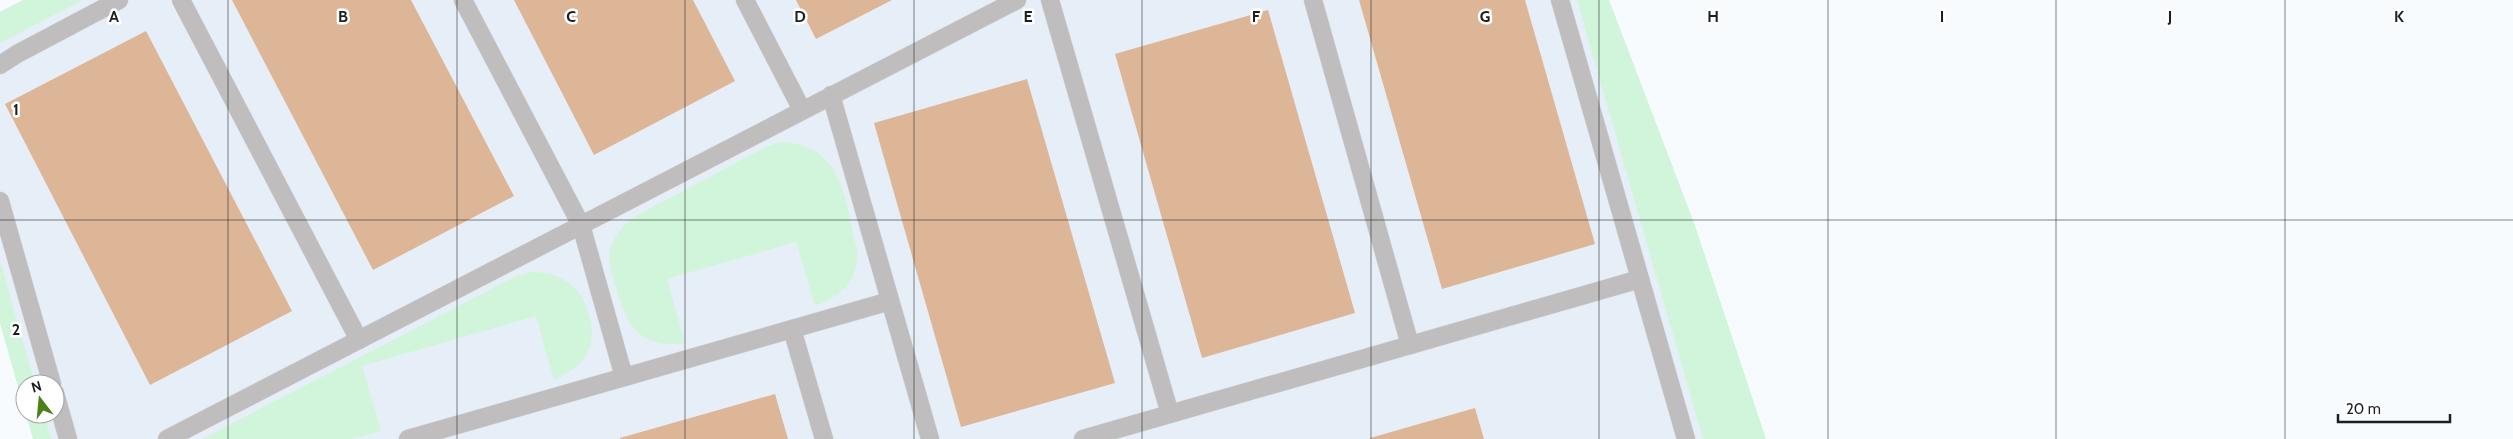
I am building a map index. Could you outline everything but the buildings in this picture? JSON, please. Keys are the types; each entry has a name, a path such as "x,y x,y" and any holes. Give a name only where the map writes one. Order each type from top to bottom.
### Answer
{"lane":[{"path":"0,65 17,54 119,0"},
{"path":"181,0 359,340"},
{"path":"463,0 581,225 624,377"},
{"path":"745,0 802,110"},
{"path":"167,439 1017,0"},
{"path":"1050,0 1170,414"},
{"path":"1313,0 1410,345"},
{"path":"1560,0 1686,439"},
{"path":"831,96 930,439"},
{"path":"0,202 49,374"},
{"path":"1083,439 1640,279"},
{"path":"408,439 445,434 624,377 890,301"},
{"path":"792,329 824,439"},
{"path":"64,424 68,439"}],"shaded area":[{"path":"23,0 1609,0 1694,223 1766,439 33,439 29,424 65,424 65,374 15,374 15,376 0,323 0,12"}],"green space":[{"path":"23,0 83,0 0,43 0,12"},
{"path":"1577,0 1609,0 1694,223 1766,439 1703,439"},
{"path":"781,142 802,145 818,153 829,164 838,178 844,194 857,248 857,260 852,278 841,292 815,306 796,242 667,279 685,343 670,344 646,338 631,324 625,313 612,274 609,259 610,250 619,232 632,218 766,147"},
{"path":"0,261 32,374 15,374 15,376 0,323"},
{"path":"532,272 554,275 570,284 577,291 587,308 591,324 592,335 590,345 583,360 574,369 554,380 536,316 362,366 381,431 351,439 202,439 517,276"},
{"path":"29,424 47,424 51,439 33,439"}]}
